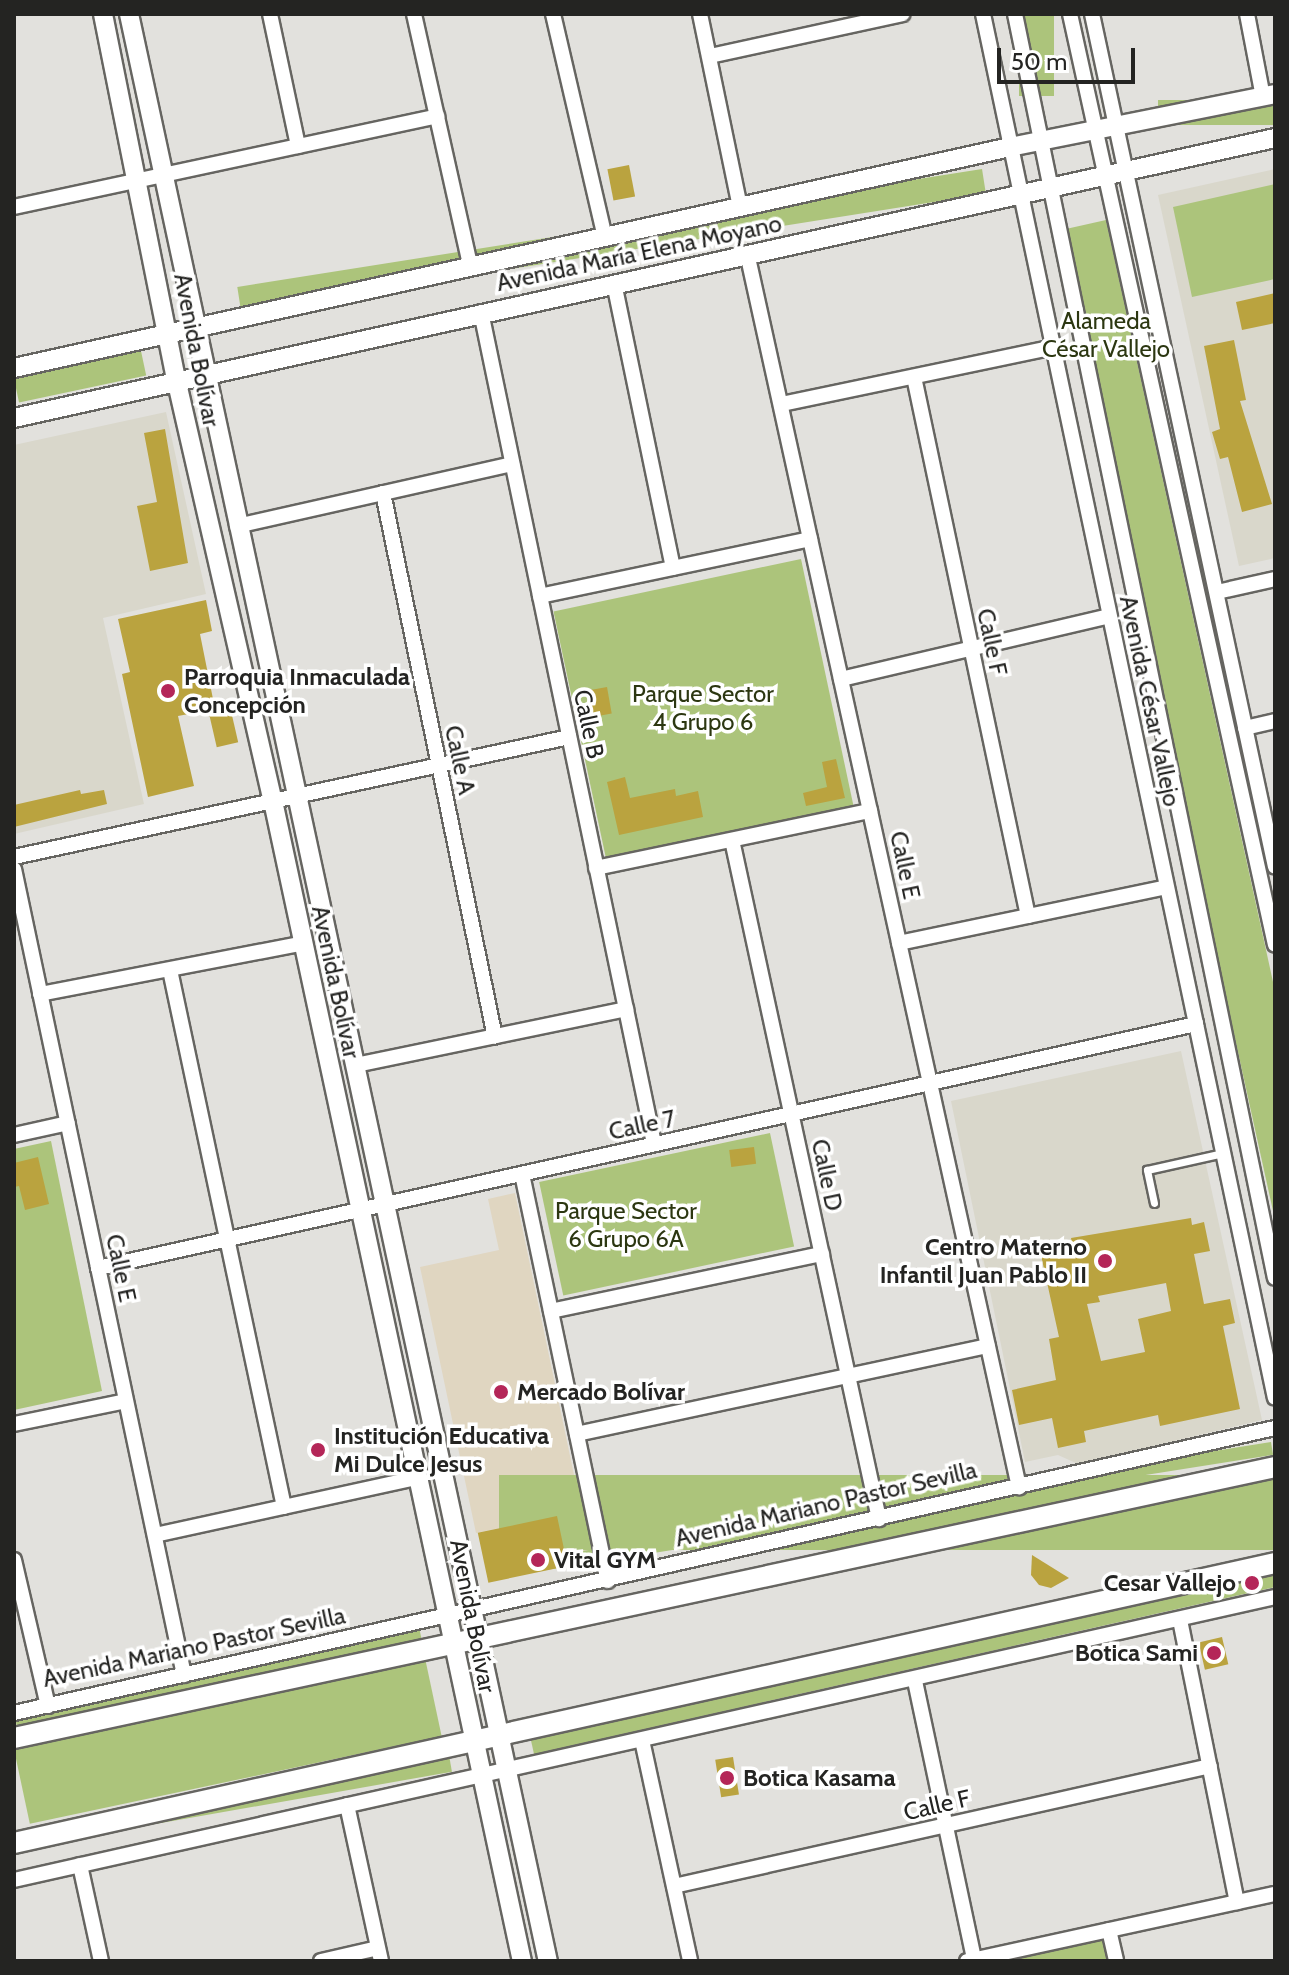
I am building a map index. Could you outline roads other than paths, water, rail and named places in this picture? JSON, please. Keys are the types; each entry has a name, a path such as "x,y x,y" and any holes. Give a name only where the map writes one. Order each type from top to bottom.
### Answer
{"main road":[{"path":"14,1738 1275,1467"},
{"path":"14,1843 1275,1563"}],"street":[{"name":"Avenida Bolívar","path":"103,14 139,180 177,383 273,801 522,1961"},
{"name":"Avenida Bolívar","path":"129,14 165,174 204,377 387,1204 548,1961"},
{"path":"270,14 298,146"},
{"path":"414,14 471,268"},
{"path":"553,14 605,238"},
{"path":"700,14 740,207"},
{"path":"710,56 841,21 902,14"},
{"name":"Avenida César Vallejo","path":"983,14 1275,1398"},
{"name":"Avenida César Vallejo","path":"1015,14 1275,1278"},
{"path":"1070,14 1275,945"},
{"path":"1092,14 1275,867"},
{"path":"1247,14 1269,95"},
{"name":"Avenida María Elena Moyano","path":"14,368 169,338 1010,147 1269,95"},
{"path":"14,207 437,116"},
{"name":"Avenida María Elena Moyano","path":"14,418 1275,138"},
{"name":"Calle E","path":"747,253 1019,1487"},
{"path":"614,283 673,568"},
{"name":"Calle B","path":"481,312 654,1144"},
{"path":"782,404 1054,347"},
{"name":"Calle F","path":"914,377 1028,916"},
{"path":"237,526 512,464"},
{"name":"Calle A","path":"383,493 495,1037"},
{"path":"540,596 810,539"},
{"path":"1217,592 1275,579"},
{"path":"841,679 1109,616"},
{"path":"1245,728 1275,721"},
{"path":"14,857 569,737"},
{"path":"596,868 870,811"},
{"name":"Calle D","path":"732,840 879,1519"},
{"name":"Calle E","path":"14,869 184,1675"},
{"path":"899,943 1166,887"},
{"path":"40,994 304,943"},
{"path":"170,970 284,1507"},
{"path":"356,1065 626,1009"},
{"name":"Calle 7","path":"98,1268 1196,1024"},
{"path":"14,1135 68,1123"},
{"path":"522,1174 608,1581"},
{"path":"551,1311 822,1254"},
{"path":"577,1434 988,1346"},
{"path":"14,1424 126,1401"},
{"name":"Avenida Mariano Pastor Sevilla","path":"14,1713 450,1617 1275,1428"},
{"path":"155,1535 420,1477"},
{"path":"14,1560 48,1706"},
{"path":"14,1880 482,1774 915,1681 1275,1597"},
{"path":"1180,1620 1237,1902"},
{"path":"915,1681 971,1960 1275,1894"},
{"path":"642,1740 690,1961"},
{"name":"Calle F","path":"674,1886 1210,1766"},
{"path":"321,1961 380,1954 347,1805"},
{"path":"80,1865 101,1961"},
{"path":"1109,1930 1116,1961"}],"lane":[{"path":"1154,1203 1147,1170 1223,1153"}],"place":[{"name":"Parroquia Inmaculada Concepción","path":"168,691"},
{"name":"Centro Materno Infantil Juan Pablo II","path":"1105,1261"},
{"name":"Mercado Bolívar","path":"501,1392"},
{"name":"Institución Educativa Mi Dulce Jesus","path":"318,1450"},
{"name":"Vital GYM","path":"538,1560"},
{"name":"Cesar Vallejo","path":"1252,1583"},
{"name":"Botica Sami","path":"1214,1653"},
{"name":"Botica Kasama","path":"727,1778"}],"park label":[{"name":"Alameda César Vallejo","path":"1106,335"},
{"name":"Parque Sector 4 Grupo 6","path":"703,708"},
{"name":"Parque Sector 6 Grupo 6A","path":"626,1225"}]}
